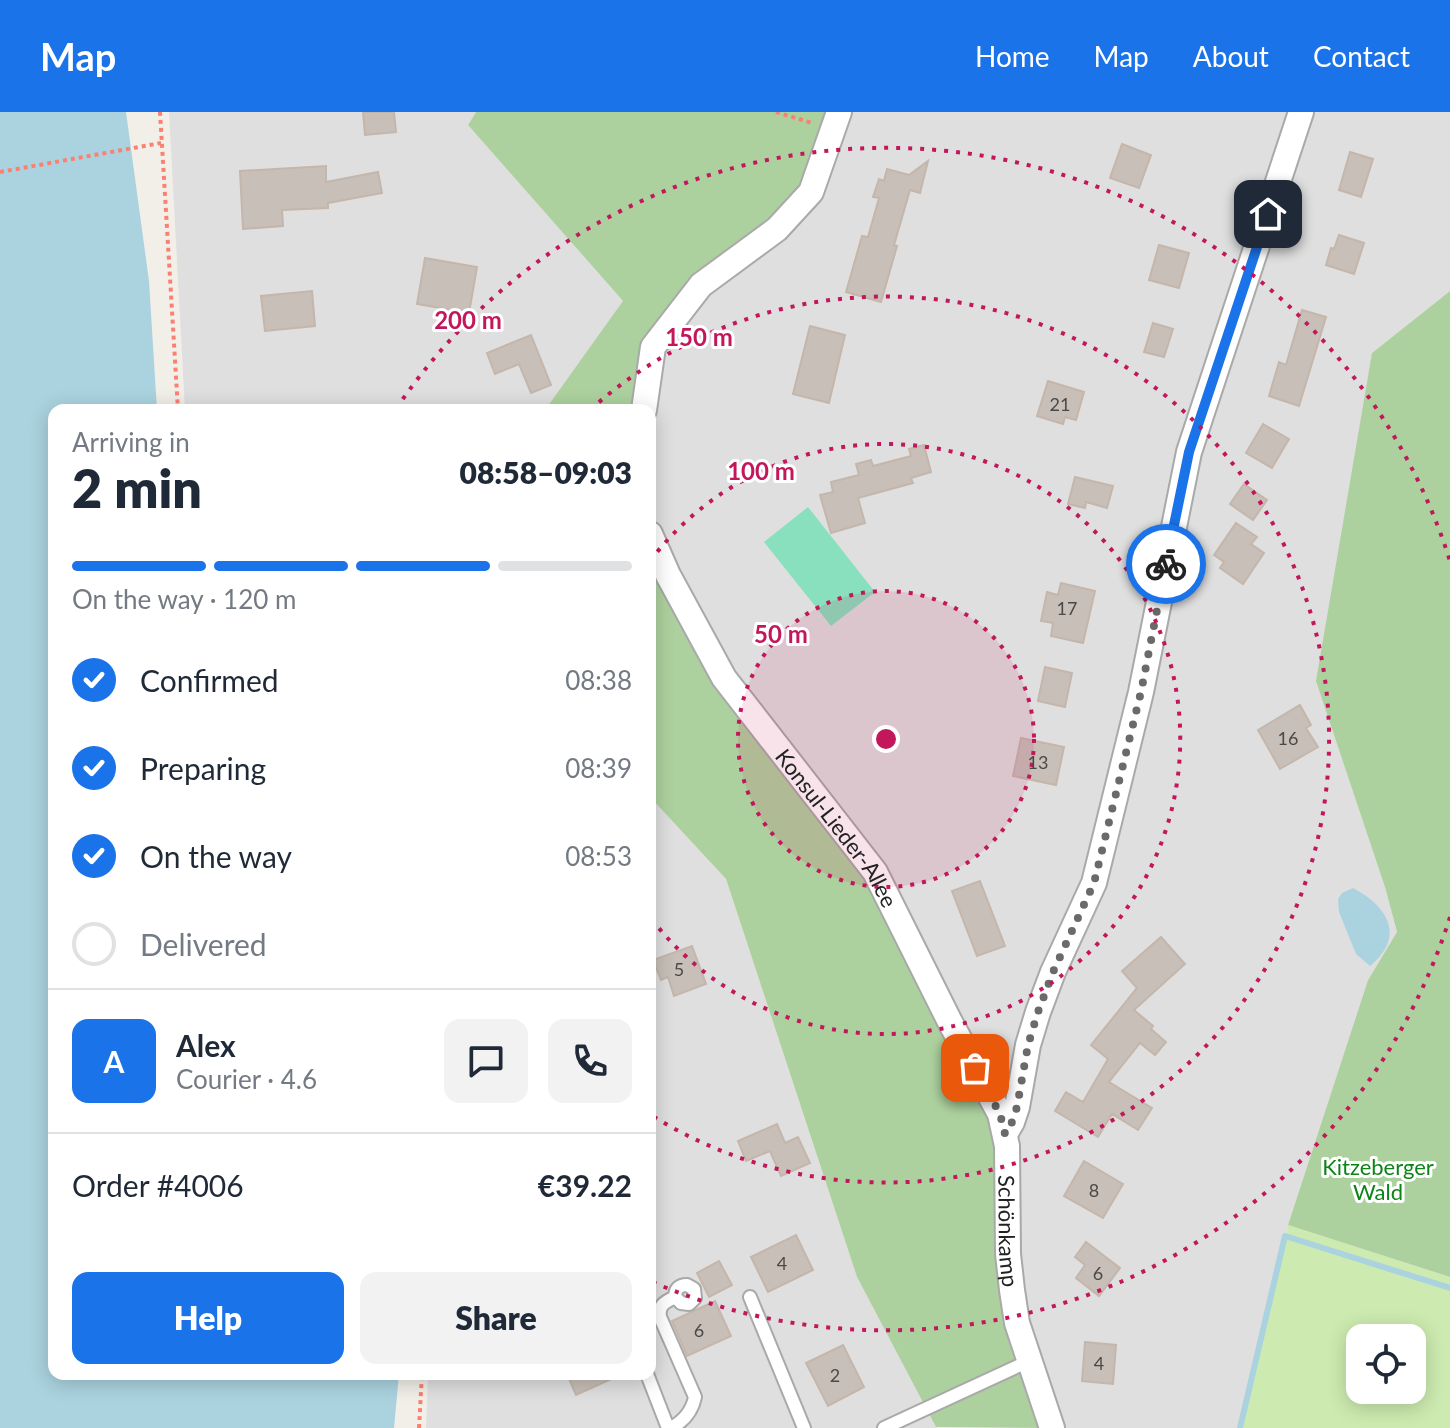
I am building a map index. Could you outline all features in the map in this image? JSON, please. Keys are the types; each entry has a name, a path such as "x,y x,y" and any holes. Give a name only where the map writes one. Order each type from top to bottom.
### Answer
{"street":[{"name":"Schönkamp","path":"1052,1428 1017,1323 1008,1254 1005,1134 1017,1107 1028,1045 1038,1012 1094,883 1141,692 1189,452 1301,112"},
{"path":"645,404 653,347 701,285 777,229 811,192 836,121"},
{"name":"Konsul-Lieder-Allee","path":"656,548 724,678 875,872 1000,1114 1005,1134"}],"lane":[{"path":"649,1380 669,1428 679,1423 691,1411 695,1397 660,1317 661,1305 675,1297"},
{"path":"750,1297 804,1428"},
{"path":"884,1428 1029,1361"}],"path":[{"path":"160,112 178,404"},
{"path":"776,112 836,121"},
{"path":"0,172 161,143"},
{"path":"419,1428 422,1380"}],"shaded area":[{"path":"169,112 476,112 468,125 624,302 549,404 185,404"},
{"path":"831,112 1450,112 1450,291 1372,353 1385,887 1397,932 1368,980 1288,1225 1240,1428 1048,1428 656,555 656,404 649,404 649,347"},
{"path":"656,803 726,879 857,1277 937,1428 426,1428 428,1380 656,1380"}],"green space":[{"path":"476,112 831,112 804,188 649,347 641,404 549,404 623,301 468,125"},
{"name":"Kitzeberger Wald","path":"1450,291 1450,1277 1288,1225 1368,980 1397,932 1385,887 1316,681 1372,353"},
{"path":"808,507 875,592 831,626 764,542"},
{"path":"656,555 716,687 869,876 998,1136 1005,1277 1048,1428 936,1427 857,1277 726,879 656,803"},
{"path":"1288,1225 1450,1277 1450,1428 1240,1428"}],"water":[{"path":"0,112 126,112 149,281 157,404 48,404 48,1380 398,1380 394,1428 0,1428"},
{"path":"1353,888 1375,904 1388,923 1390,933 1387,944 1370,966 1356,954 1339,912 1338,899 1342,893"}],"building":[{"path":"363,112 394,112 396,132 365,135"},
{"path":"1122,144 1151,155 1139,188 1110,178"},
{"path":"1350,152 1373,159 1361,197 1339,190"},
{"path":"928,161 920,193 910,190 881,302 846,292 862,236 868,237 879,198 873,197 879,179 884,181 887,169 909,175"},
{"path":"326,166 326,182 378,172 382,193 328,203 328,208 282,210 283,226 243,229 240,171"},
{"path":"1339,235 1364,243 1354,274 1326,265"},
{"path":"1159,245 1189,253 1179,288 1149,280"},
{"path":"425,258 477,267 469,313 417,304"},
{"path":"312,291 315,326 265,331 261,296"},
{"path":"1302,310 1326,317 1299,406 1269,396 1279,362 1286,365"},
{"path":"1153,323 1173,329 1164,357 1144,352"},
{"path":"810,326 845,335 829,403 793,394"},
{"path":"531,335 551,385 531,393 519,364 495,374 487,353"},
{"path":"1048,381 1084,392 1076,420 1065,417 1063,424 1037,416"},
{"path":"1263,424 1289,439 1272,468 1246,453"},
{"path":"924,445 931,472 911,478 913,483 858,498 865,523 831,533 820,495 833,492 831,482 859,475 856,464 871,460 873,466 911,456 909,449"},
{"path":"1075,477 1113,486 1107,508 1086,502 1085,508 1068,504"},
{"path":"1244,484 1267,500 1253,520 1230,504"},
{"path":"1236,523 1257,537 1251,544 1264,553 1243,584 1220,568 1224,562 1214,555"},
{"path":"1061,583 1095,591 1083,643 1051,636 1053,623 1041,621 1047,592 1058,595"},
{"path":"1045,667 1072,673 1065,707 1038,701"},
{"path":"1300,705 1311,725 1306,728 1318,747 1280,769 1258,730"},
{"path":"1021,738 1064,747 1056,785 1013,776"},
{"path":"980,881 1005,946 977,956 952,891"},
{"path":"1161,937 1185,964 1134,1010 1166,1042 1155,1055 1140,1043 1109,1082 1152,1108 1138,1130 1112,1114 1098,1137 1055,1111 1066,1092 1083,1102 1108,1059 1091,1045 1137,988 1122,971"},
{"path":"692,946 706,984 674,996 668,977 661,980 656,959"},
{"path":"777,1124 785,1143 798,1137 810,1163 781,1176 770,1151 746,1161 738,1141"},
{"path":"1084,1161 1123,1184 1103,1218 1064,1196"},
{"path":"796,1235 813,1270 768,1292 751,1257"},
{"path":"1086,1242 1120,1268 1099,1296 1076,1278 1085,1265 1075,1257"},
{"path":"719,1261 732,1285 709,1297 697,1273"},
{"path":"715,1301 731,1336 687,1356 672,1321"},
{"path":"1085,1342 1116,1345 1113,1384 1082,1381"},
{"path":"843,1345 864,1387 828,1406 806,1363"},
{"path":"570,1380 609,1380 576,1395"}],"waterway":[{"path":"1240,1428 1285,1236 1450,1288"}],"way so far":[{"path":"975,1068 1000,1114 1005,1134 1017,1107 1028,1045 1038,1012 1094,883 1141,692 1166,564"}],"route":[{"path":"1166,564 1189,452 1268,214"}]}
